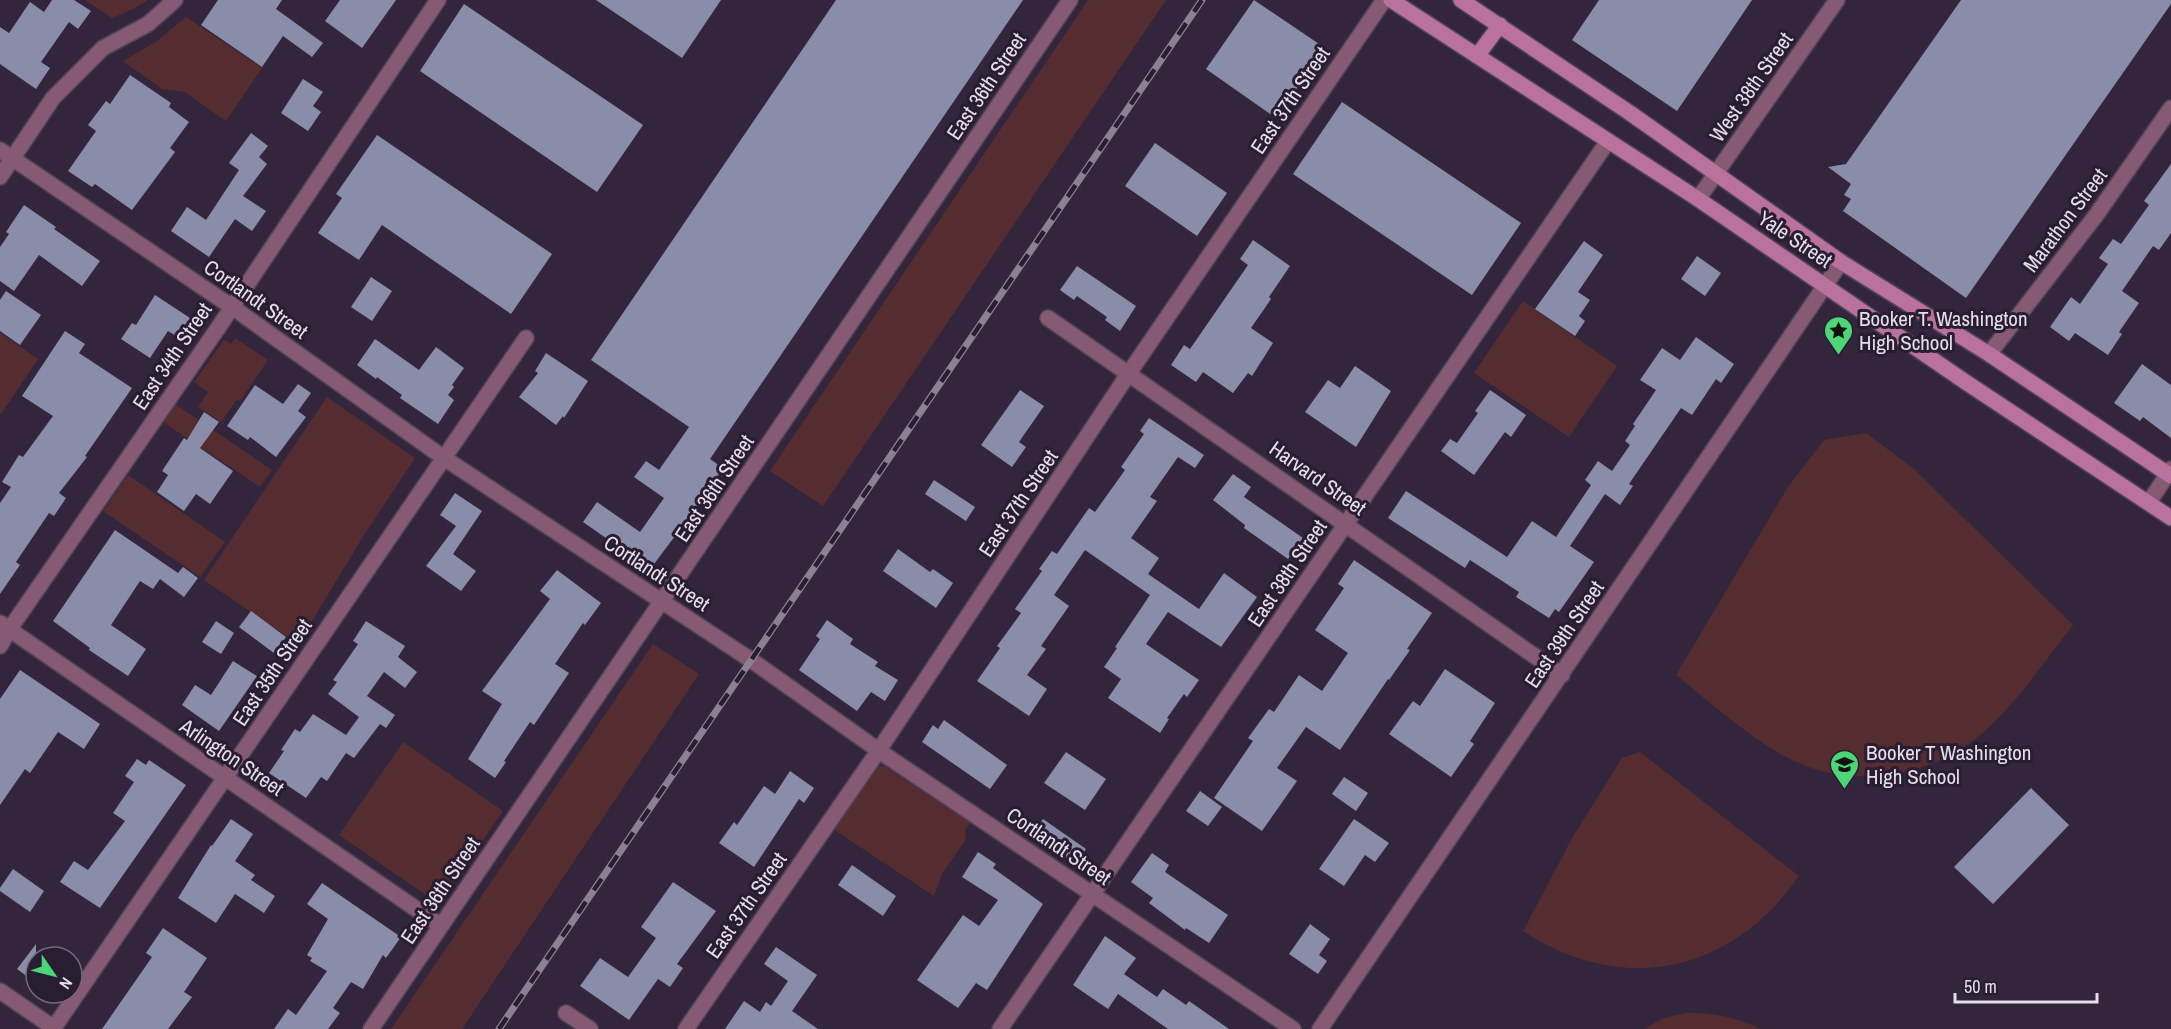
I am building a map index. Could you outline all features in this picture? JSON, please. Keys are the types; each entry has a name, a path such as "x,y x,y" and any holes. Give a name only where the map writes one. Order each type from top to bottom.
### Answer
{"main road":[{"name":"Yale Street","path":"1391,0 1698,198 1967,383 2171,518"},
{"name":"Yale Street","path":"1461,0 1716,173 1841,262 1989,354 2170,473"},
{"path":"1477,56 1500,25"}],"street":[{"path":"0,177 6,154 53,98 103,48 148,24 175,0"},
{"name":"East 34th Street","path":"0,646 4,626 231,307 438,0"},
{"name":"East 36th Street","path":"371,1029 1070,0"},
{"name":"East 37th Street","path":"686,1029 879,750 1130,373 1384,0"},
{"name":"West 38th Street","path":"1698,198 1837,0"},
{"name":"Marathon Street","path":"1989,354 2097,214 2171,108"},
{"name":"East 38th Street","path":"1000,1029 1608,141"},
{"name":"Cortlandt Street","path":"6,154 231,307 444,458 751,660 879,750 1293,1029"},
{"name":"East 39th Street","path":"1320,1029 1841,262"},
{"name":"Harvard Street","path":"1048,318 1562,675"},
{"name":"East 35th Street","path":"54,1028 526,338"},
{"path":"2149,502 2170,473"},
{"name":"Arlington Street","path":"4,626 441,926"},
{"path":"0,991 54,1028"},
{"path":"566,1013 590,1029"}],"shaded area":[{"path":"85,0 148,0 112,18"},
{"path":"1088,0 1166,0 823,506 770,471"},
{"path":"186,17 262,68 226,121 185,92 162,89 123,61 157,41"},
{"path":"1523,301 1617,366 1569,437 1474,373"},
{"path":"0,333 38,359 1,414 0,413"},
{"path":"235,338 268,360 240,401 237,399 221,422 198,407 208,392 194,382 224,340 231,344"},
{"path":"327,397 415,458 364,535 298,644 204,580"},
{"path":"175,404 272,470 260,487 163,422"},
{"path":"1866,433 1914,469 2073,625 2012,703 1989,727 1967,745 1943,759 1917,768 1890,774 1862,776 1835,774 1808,767 1782,755 1741,727 1676,675 1788,487 1824,440"},
{"path":"128,475 225,542 200,577 103,511"},
{"path":"653,644 699,674 462,1029 391,1029"},
{"path":"403,742 503,811 439,904 339,835"},
{"path":"1640,752 1799,876 1772,909 1741,935 1708,954 1673,965 1636,968 1599,964 1561,951 1523,931 1574,835 1622,758"},
{"path":"885,766 970,823 965,830 966,839 942,874 934,896 833,829 877,767"},
{"path":"1686,1013 1725,1017 1761,1029 1644,1029 1661,1019"}],"building":[{"path":"52,0 74,0 91,11 78,29 69,22 41,62 50,68 36,89 0,64 0,27 9,33 30,2 44,12"},
{"path":"218,0 282,0 276,9 323,43 312,57 283,36 262,67 201,25"},
{"path":"340,0 396,0 362,48 325,21"},
{"path":"596,0 721,0 682,58"},
{"path":"836,0 1023,0 710,459 723,468 648,572 634,562 636,559 583,522 597,502 640,532 664,498 634,477 646,461 659,470 689,427 591,360"},
{"path":"1254,0 1325,48 1276,118 1206,69"},
{"path":"1599,0 1752,0 1677,111 1572,40"},
{"path":"1961,0 2171,0 2171,4 1966,298 1843,211 1851,199 1844,195 1851,184 1828,167 1846,164"},
{"path":"464,4 643,125 597,192 420,71"},
{"path":"130,75 171,103 169,107 189,122 170,148 175,152 132,210 95,184 92,187 68,171 96,131 88,125 106,101 110,104"},
{"path":"303,79 323,92 313,106 321,112 308,131 281,113"},
{"path":"1342,102 1521,223 1472,295 1293,174"},
{"path":"251,133 268,146 259,157 267,164 243,196 266,211 252,231 235,219 209,257 171,231 187,207 206,220 239,170 229,163"},
{"path":"377,135 552,254 511,314 382,225 359,260 318,233 342,198 336,194"},
{"path":"1155,143 1227,193 1197,236 1125,186"},
{"path":"2171,164 2171,233 2159,250 2153,246 2122,291 2139,303 2119,332 2122,334 2108,355 2075,333 2069,341 2050,327 2071,297 2080,304 2108,264 2099,258 2113,239 2121,244 2149,205 2144,201"},
{"path":"24,205 100,261 82,286 39,255 14,291 0,281 0,247 9,234 6,232"},
{"path":"1253,240 1290,266 1251,328 1273,343 1252,376 1248,373 1233,393 1203,372 1196,382 1171,365 1184,345 1190,349 1248,265 1240,259"},
{"path":"1584,241 1603,255 1578,292 1590,300 1579,316 1585,321 1575,336 1535,309"},
{"path":"1697,256 1721,273 1705,296 1681,279"},
{"path":"1077,266 1136,306 1120,331 1105,320 1107,317 1077,296 1074,300 1060,290"},
{"path":"371,277 392,291 372,321 351,307"},
{"path":"6,291 41,315 20,345 0,331 0,300"},
{"path":"155,295 193,320 181,339 168,331 150,358 121,339 132,323 136,325"},
{"path":"65,331 85,344 79,353 132,388 85,456 87,457 59,493 66,498 54,516 49,513 16,562 20,565 0,594 0,503 11,487 2,482 19,455 23,457 53,416 22,396"},
{"path":"1696,337 1734,364 1721,383 1716,379 1692,415 1681,408 1629,484 1633,486 1620,505 1605,494 1570,546 1594,562 1559,612 1555,609 1549,618 1516,597 1519,592 1470,560 1465,568 1388,518 1406,491 1507,557 1532,521 1556,537 1591,485 1585,480 1598,461 1612,471 1630,445 1625,441 1635,426 1633,424 1656,390 1640,380 1662,348 1680,360"},
{"path":"375,339 419,370 436,347 464,368 448,395 454,400 438,424 400,398 402,395 357,365"},
{"path":"546,353 588,381 564,418 563,416 556,425 519,397 538,373 535,371"},
{"path":"2142,364 2171,385 2171,438 2143,417 2140,421 2114,403"},
{"path":"1355,366 1391,391 1356,447 1305,412 1328,380 1340,388"},
{"path":"298,384 311,393 298,411 306,417 276,457 250,437 248,440 227,426 255,385 283,404"},
{"path":"1020,390 1044,406 1019,442 1026,447 1012,467 981,445"},
{"path":"1490,390 1526,415 1511,437 1505,432 1474,475 1441,451 1450,439 1457,443 1478,413 1475,411"},
{"path":"204,412 219,422 200,448 233,471 210,504 196,494 184,511 157,492 168,475 162,471 184,438 187,440"},
{"path":"1149,418 1204,455 1195,468 1178,457 1150,497 1157,501 1131,538 1159,558 1148,574 1199,609 1224,573 1257,597 1221,647 1168,612 1146,644 1199,680 1187,697 1184,694 1167,718 1169,719 1160,733 1108,698 1121,679 1104,667 1150,595 1085,550 1054,595 1069,606 1041,646 1046,649 1027,675 1047,689 1029,716 977,681 1000,648 997,646 1021,613 1015,609 1042,571 1039,569 1052,551 1057,554 1089,508 1095,512 1125,470 1121,467 1144,434 1140,431"},
{"path":"1233,474 1251,487 1244,497 1303,538 1288,559 1244,528 1245,525 1213,500"},
{"path":"934,480 975,507 966,521 925,494"},
{"path":"455,493 482,511 453,554 476,571 461,591 426,566 456,526 440,515"},
{"path":"115,530 178,573 183,567 198,578 184,597 160,579 153,589 140,581 111,625 146,649 128,676 89,650 90,648 53,621"},
{"path":"898,549 930,572 933,569 953,583 936,608 883,571"},
{"path":"1354,560 1432,613 1407,649 1410,650 1340,750 1306,727 1277,768 1297,781 1262,831 1214,798 1253,741 1248,738 1269,709 1274,712 1299,675 1322,691 1348,653 1315,630 1344,588 1338,584"},
{"path":"557,570 601,603 585,625 583,623 555,664 569,673 534,725 530,722 495,778 468,759 502,704 482,691 550,599 540,591"},
{"path":"251,611 286,637 274,653 239,627"},
{"path":"827,620 853,639 850,644 878,662 875,666 898,680 885,701 871,692 857,711 799,670 820,639 816,636"},
{"path":"216,621 234,633 221,654 202,642"},
{"path":"366,621 405,646 398,657 417,672 405,688 384,672 367,696 395,715 386,728 380,724 354,758 346,753 327,781 321,777 306,798 269,773 295,729 300,732 313,714 346,735 359,717 328,694 337,682 333,680 358,644 353,641"},
{"path":"233,661 257,676 219,731 182,705 195,685 211,695"},
{"path":"1445,669 1495,703 1470,741 1474,744 1451,777 1389,734 1413,701 1420,706"},
{"path":"20,670 100,724 84,749 58,732 30,773 25,769 0,805 0,699"},
{"path":"944,720 1007,765 990,789 922,742 933,725 938,729"},
{"path":"1066,752 1106,779 1085,810 1044,783"},
{"path":"137,759 146,765 149,760 186,785 100,908 60,882 74,861 88,870 125,821 113,813 134,782 125,776"},
{"path":"790,771 814,788 804,803 799,799 754,867 719,843 734,822 737,825 764,786 775,794"},
{"path":"1344,777 1368,793 1356,811 1332,794"},
{"path":"2031,788 2069,825 1993,904 1954,867"},
{"path":"1200,791 1222,807 1208,826 1186,811"},
{"path":"231,819 253,834 235,861 255,875 251,880 275,896 264,913 235,894 216,923 178,898 211,845"},
{"path":"1043,819 1086,849 1075,864 1032,834"},
{"path":"1354,819 1389,843 1375,862 1365,855 1344,886 1319,869"},
{"path":"978,852 996,864 993,868 1043,904 987,990 976,983 958,1008 917,980 963,915 979,926 998,900 962,877"},
{"path":"1152,853 1169,865 1165,872 1228,915 1209,943 1186,928 1185,930 1149,903 1153,898 1131,882"},
{"path":"852,865 896,896 883,916 838,885"},
{"path":"13,869 44,891 30,912 0,891"},
{"path":"673,882 716,911 677,964 683,968 670,987 658,979 629,1020 580,986 600,958 628,977 656,938 641,927"},
{"path":"322,883 401,937 386,958 383,955 363,989 351,982 333,1008 340,1013 328,1029 274,1029 288,1009 296,1015 327,971 310,961 312,958 307,955 328,919 307,904"},
{"path":"1310,924 1330,939 1319,955 1327,961 1318,974 1289,954"},
{"path":"163,928 207,958 184,992 192,997 168,1029 102,1029 152,957 146,953"},
{"path":"1105,936 1136,958 1124,974 1157,997 1163,989 1186,1005 1189,1001 1229,1029 1168,1029 1118,994 1108,1009 1073,985"},
{"path":"776,947 817,975 792,1011 818,1029 725,1029 744,1001 760,1012 766,1002 771,1006 788,981 764,964"},
{"path":"24,960 24,974 17,969"}],"railway":[{"path":"499,1029 1202,0"}],"place":[{"name":"Booker T. Washington High School","path":"1838,356"},
{"name":"Booker T Washington High School","path":"1845,790"}]}
